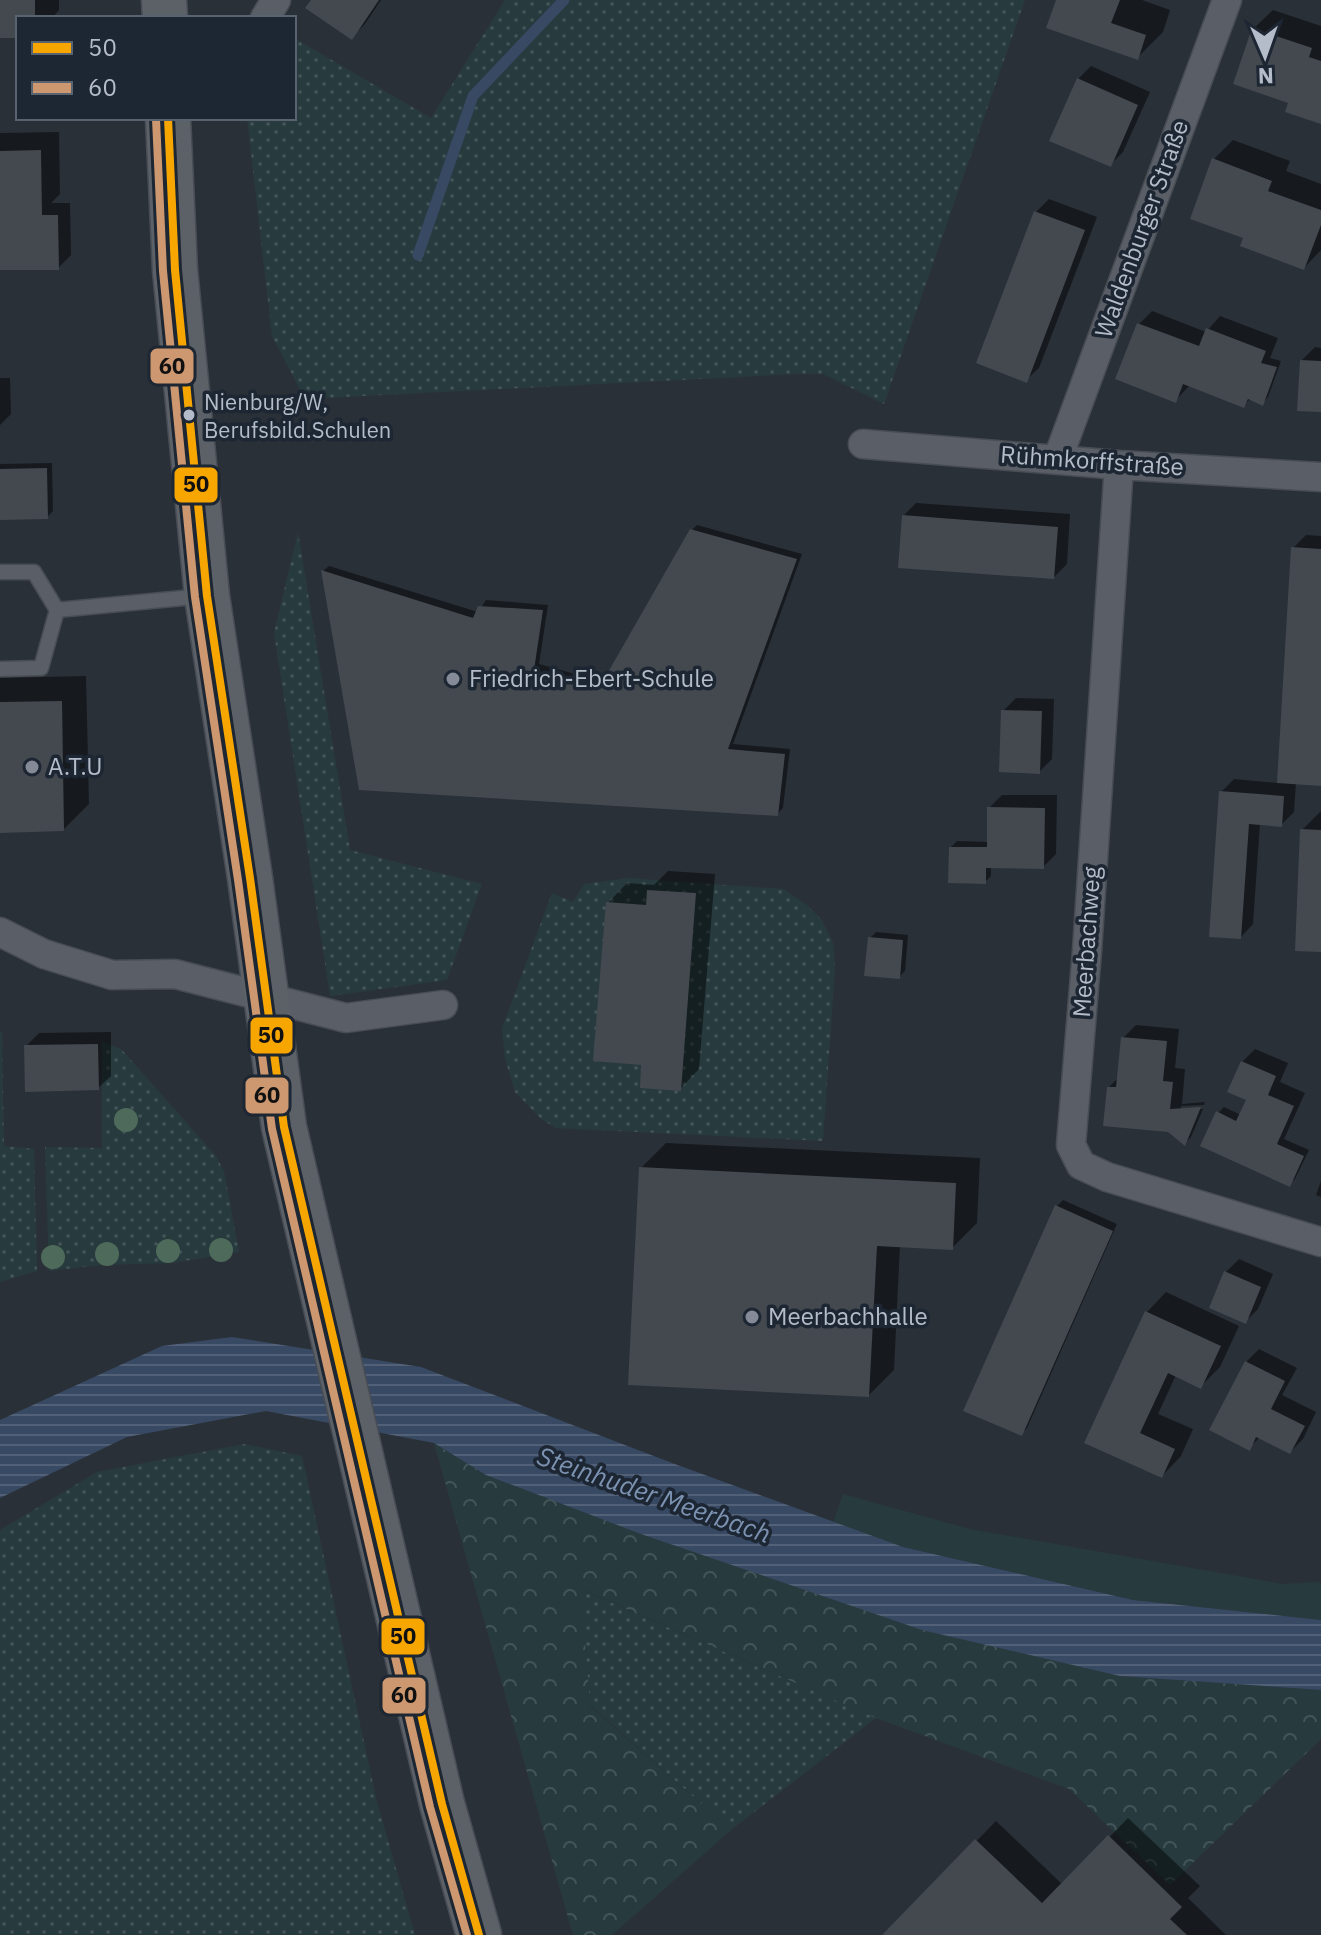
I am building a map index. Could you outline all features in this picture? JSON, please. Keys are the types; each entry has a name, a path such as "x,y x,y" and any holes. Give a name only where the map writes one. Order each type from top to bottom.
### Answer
{"main road":[{"path":"168,120 175,270 207,596 284,1127 442,1804 479,1935"}],"street":[{"name":"Waldenburger Straße","path":"1058,458 1227,0"},
{"name":"Rühmkorffstraße","path":"863,444 1119,465 1321,477"},
{"name":"Meerbachweg","path":"1119,465 1071,1145 1081,1165 1107,1177 1321,1242"},
{"path":"0,932 44,954 112,975 175,974 346,1018 443,1005"}],"lane":[{"path":"0,572 34,572 57,610 41,668 0,669"},
{"path":"57,610 207,596"}],"green space":[{"path":"505,0 1025,0 884,404 823,374 305,399 272,336 247,120 296,120 296,39 431,118"},
{"path":"298,532 350,850 482,884 447,980 330,996 274,633"},
{"path":"628,878 783,889 821,919 833,943 835,967 823,1141 556,1128 541,1119 515,1092 505,1059 502,1028 552,893 573,902 584,884"},
{"path":"0,1031 4,1146 34,1149 37,1271 0,1282"},
{"path":"102,1041 122,1050 216,1156 224,1171 239,1252 172,1263 101,1265 49,1271 45,1147 102,1148"},
{"path":"434,1443 486,1475 1120,1676 1321,1690 1321,1739 1170,1885 1069,1789 876,1718 581,1589 590,1706 731,1830 612,1935 573,1935"},
{"path":"244,1444 302,1456 377,1802 415,1935 0,1935 0,1530 97,1472"},
{"path":"843,1494 970,1529 1283,1584 1321,1582 1321,1620 1133,1600 903,1547 833,1522"},
{"path":"580,1589 876,1718 731,1830 590,1705"}],"water":[{"name":"Steinhuder Meerbach","path":"232,1337 421,1367 903,1547 1133,1600 1321,1620 1321,1690 1120,1676 922,1630 641,1534 486,1475 434,1443 266,1411 127,1437 0,1498 0,1420 162,1346"}],"building":[{"path":"0,0 35,0 35,16 16,16 16,38 0,38"},
{"path":"311,0 379,0 352,40 305,8"},
{"path":"1056,0 1120,0 1111,23 1146,35 1138,60 1046,28"},
{"path":"1252,28 1312,48 1309,57 1321,61 1321,124 1285,112 1288,103 1233,84"},
{"path":"1077,78 1138,105 1111,167 1049,141"},
{"path":"41,150 42,215 58,215 59,270 0,270 0,151"},
{"path":"1212,158 1272,181 1268,191 1321,210 1321,225 1304,270 1240,246 1243,238 1190,219"},
{"path":"1034,211 1085,230 1027,383 976,363"},
{"path":"1137,323 1199,346 1206,328 1266,351 1261,363 1277,367 1263,406 1248,399 1244,408 1183,384 1176,403 1115,379"},
{"path":"1300,360 1321,361 1321,412 1297,411"},
{"path":"47,468 48,519 0,520 0,469"},
{"path":"902,515 1058,527 1054,579 898,568"},
{"name":"Friedrich-Ebert-Schule","path":"690,529 797,559 728,749 785,754 778,816 359,790 321,570 473,618 478,606 543,610 534,670 599,688"},
{"path":"1291,547 1321,549 1321,786 1277,783"},
{"name":"A.T.U","path":"62,701 64,831 0,833 0,702"},
{"path":"1001,710 1042,711 1040,774 999,772"},
{"path":"1219,791 1284,796 1282,827 1249,824 1241,939 1209,937"},
{"path":"987,807 1045,808 1044,869 986,868 986,884 948,883 949,847 987,847"},
{"path":"1300,829 1321,830 1321,952 1295,951"},
{"path":"647,890 696,893 681,1091 640,1088 641,1065 593,1061 606,902 646,905"},
{"path":"868,937 903,940 900,979 864,976"},
{"path":"1121,1037 1167,1041 1163,1081 1173,1082 1170,1109 1201,1107 1185,1146 1168,1132 1103,1126 1107,1087 1116,1087"},
{"path":"98,1044 99,1090 25,1092 24,1045"},
{"path":"1241,1061 1276,1076 1268,1095 1294,1106 1277,1144 1304,1156 1290,1187 1200,1146 1216,1111 1236,1121 1246,1100 1227,1092"},
{"name":"Meerbachhalle","path":"639,1167 956,1183 953,1250 877,1246 869,1397 628,1385"},
{"path":"1055,1205 1113,1231 1022,1436 963,1411"},
{"path":"1224,1271 1261,1287 1246,1324 1209,1308"},
{"path":"1145,1311 1221,1346 1201,1389 1168,1373 1140,1433 1175,1449 1162,1478 1084,1443"},
{"path":"1245,1361 1285,1381 1271,1409 1305,1426 1290,1454 1256,1437 1250,1451 1209,1430"},
{"path":"1108,1835 1182,1907 1170,1919 1187,1935 882,1935 975,1839 1042,1903"}],"waterway":[{"path":"418,255 473,96 564,0"}],"transit line":[{"name":"60","path":"156,120 163,271 195,597 272,1129 430,1807 467,1935"},
{"name":"50","path":"168,120 175,270 207,596 284,1127 442,1804 479,1935"}],"place":[{"name":"Nienburg/W, Berufsbild.Schulen","path":"189,415"},
{"name":"Friedrich-Ebert-Schule","path":"453,679"},
{"name":"A.T.U","path":"32,767"},
{"name":"Meerbachhalle","path":"752,1317"}]}
